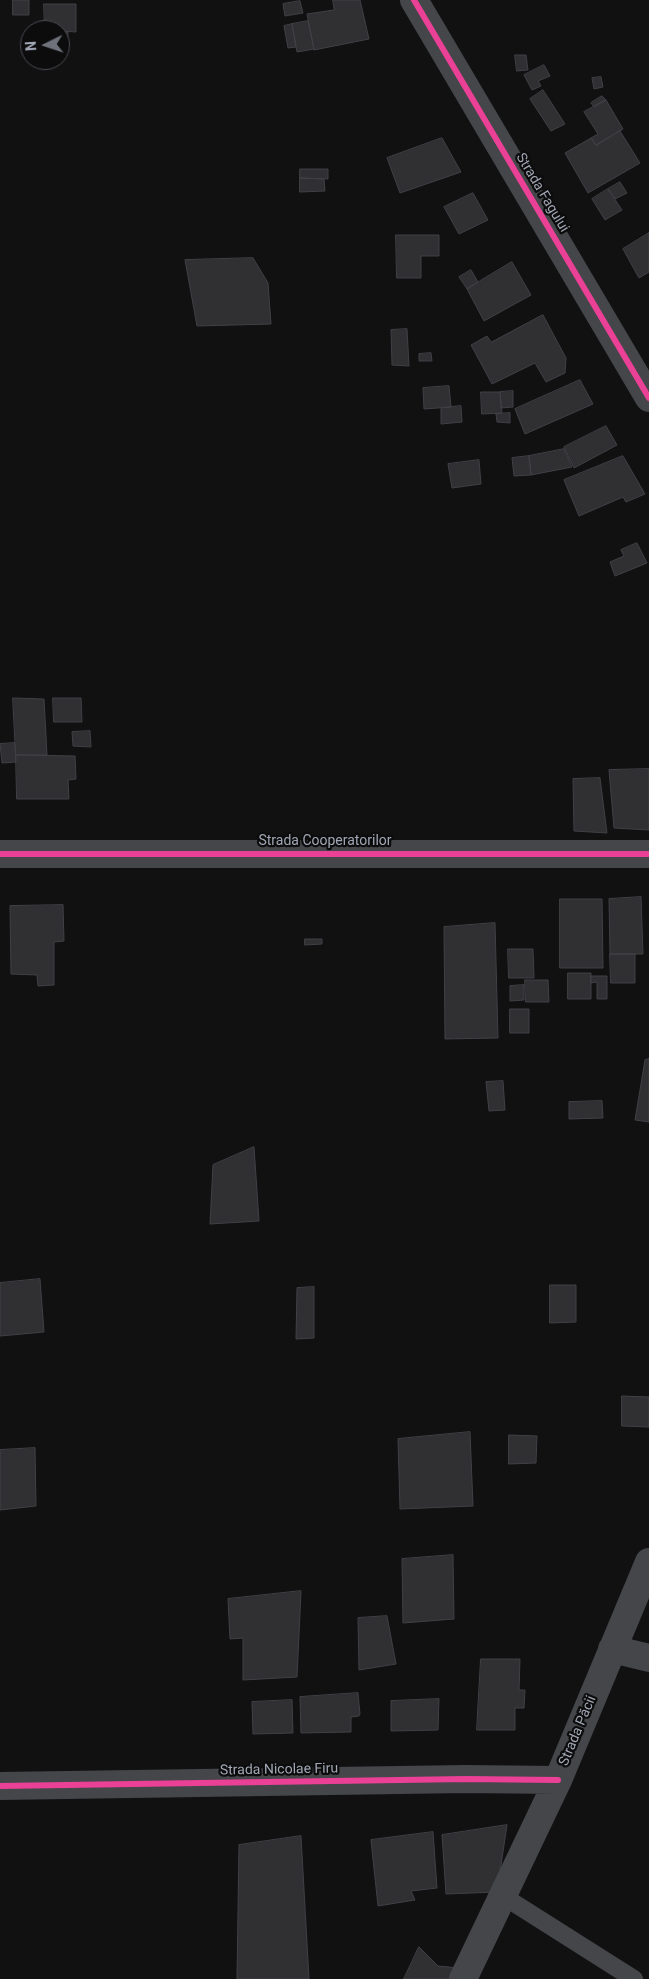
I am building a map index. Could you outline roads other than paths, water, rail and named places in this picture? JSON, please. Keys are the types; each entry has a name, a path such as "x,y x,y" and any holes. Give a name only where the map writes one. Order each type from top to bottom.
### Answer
{"street":[{"name":"Strada Fagului","path":"414,0 649,398"},
{"name":"Strada Cooperatorilor","path":"0,854 649,854"},
{"name":"Strada Păcii","path":"463,1979 558,1780 649,1562"},
{"path":"612,1649 649,1658"},
{"name":"Strada Nicolae Firu","path":"0,1786 466,1779 558,1780"}],"lane":[{"path":"503,1896 634,1979"}]}
